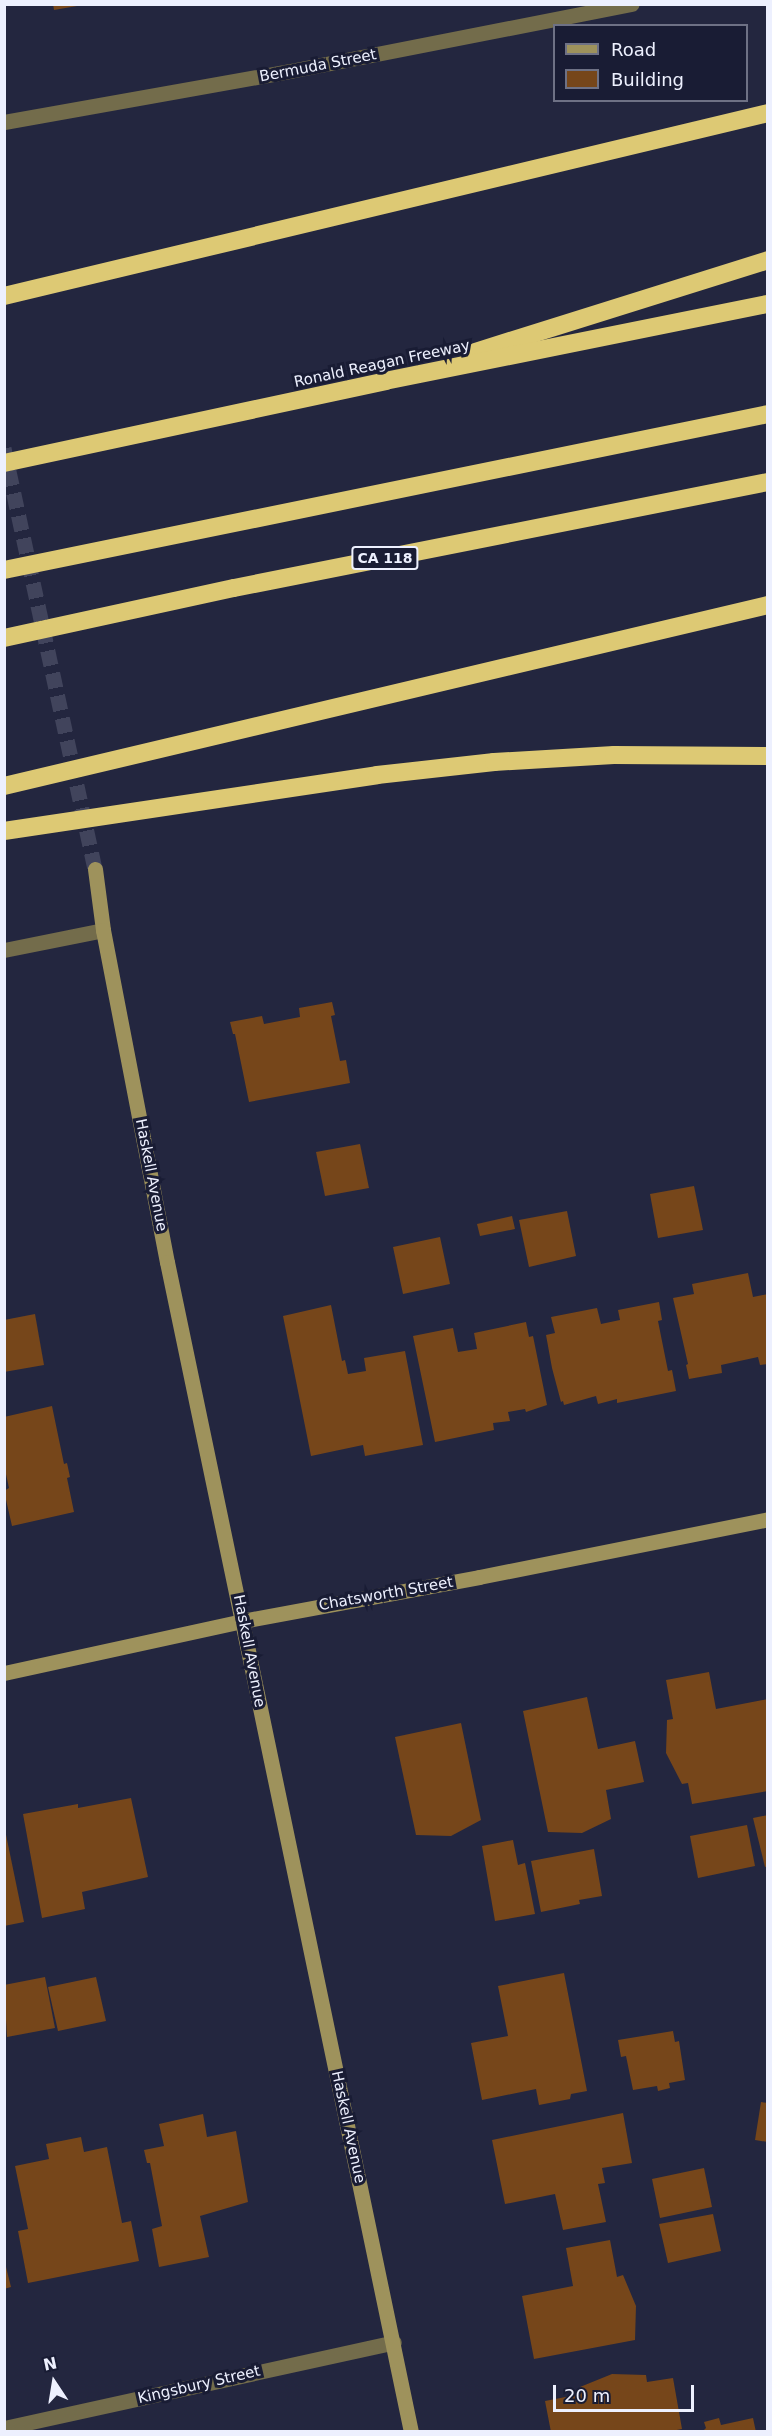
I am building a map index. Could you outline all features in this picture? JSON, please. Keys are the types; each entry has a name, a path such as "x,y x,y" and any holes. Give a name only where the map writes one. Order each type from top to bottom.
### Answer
{"highway":[{"path":"4,296 768,113"},
{"path":"385,381 768,260"},
{"name":"Ronald Reagan Freeway","path":"4,463 385,381 768,304"},
{"path":"4,570 768,414"},
{"name":"CA 118","path":"4,638 234,588 768,482"},
{"path":"4,786 768,605"},
{"path":"4,831 377,775 494,762 614,755 768,756"}],"main road":[{"name":"Haskell Avenue","path":"94,869 168,1262 411,2432"},
{"name":"Chatsworth Street","path":"4,1673 242,1621 479,1577 768,1519"}],"street":[{"name":"Bermuda Street","path":"4,122 290,71 630,4"},
{"path":"4,950 104,930"},
{"name":"Kingsbury Street","path":"4,2428 394,2342"}],"building":[{"path":"53,4 77,4 77,6 54,10"},
{"path":"332,1002 335,1015 331,1016 340,1061 346,1060 350,1083 249,1102 235,1034 233,1034 230,1022 262,1016 264,1024 300,1017 299,1008"},
{"path":"360,1144 369,1188 325,1196 316,1152"},
{"path":"694,1186 703,1230 658,1238 650,1194"},
{"path":"567,1211 576,1256 529,1267 519,1220"},
{"path":"512,1216 515,1229 480,1236 477,1224"},
{"path":"440,1237 450,1284 403,1294 393,1247"},
{"path":"748,1273 753,1297 768,1294 768,1364 760,1365 758,1357 721,1365 722,1373 689,1379 686,1365 688,1364 673,1298 694,1294 692,1284"},
{"path":"659,1302 662,1320 658,1321 668,1371 672,1370 676,1391 617,1403 617,1399 598,1404 596,1396 564,1405 563,1401 561,1402 552,1368 546,1335 555,1333 551,1317 597,1308 601,1324 620,1320 618,1310"},
{"path":"331,1305 342,1361 345,1360 348,1374 366,1371 364,1358 405,1351 423,1445 365,1456 363,1445 311,1456 283,1316"},
{"path":"35,1314 44,1365 4,1372 4,1320"},
{"path":"526,1322 529,1337 533,1336 547,1405 526,1412 525,1409 508,1412 510,1421 493,1423 494,1430 435,1442 413,1336 453,1328 458,1352 477,1349 474,1333"},
{"path":"52,1406 64,1464 67,1463 70,1477 67,1478 74,1512 12,1526 4,1491 9,1488 4,1465 4,1417"},
{"path":"709,1672 716,1709 768,1699 768,1791 692,1804 688,1783 682,1784 666,1753 667,1720 673,1719 666,1680"},
{"path":"587,1697 598,1749 635,1741 644,1782 606,1790 611,1819 582,1833 548,1832 523,1711"},
{"path":"461,1723 481,1820 451,1836 416,1835 395,1737"},
{"path":"131,1798 148,1877 82,1892 85,1909 42,1918 23,1814 78,1804 78,1808"},
{"path":"768,1815 768,1866 765,1867 753,1818"},
{"path":"4,1825 24,1922 4,1926"},
{"path":"747,1825 755,1866 698,1878 690,1836"},
{"path":"513,1840 518,1865 525,1863 535,1914 495,1921 482,1846"},
{"path":"594,1849 602,1896 579,1900 580,1904 541,1912 531,1861"},
{"path":"564,1973 587,2091 571,2094 570,2099 539,2105 536,2089 482,2100 471,2043 508,2036 498,1986"},
{"path":"45,1977 55,2028 7,2037 4,1985"},
{"path":"96,1977 106,2021 58,2031 48,1987"},
{"path":"673,2031 675,2042 679,2041 685,2080 669,2083 670,2088 658,2091 657,2086 633,2090 626,2056 621,2057 618,2040"},
{"path":"761,2102 768,2103 768,2142 755,2140"},
{"path":"623,2113 632,2163 602,2168 605,2183 598,2184 606,2222 563,2230 555,2194 505,2204 492,2140"},
{"path":"203,2114 207,2137 236,2131 248,2202 200,2216 209,2257 159,2267 152,2229 162,2226 150,2163 147,2163 144,2150 164,2146 159,2124"},
{"path":"81,2137 84,2152 107,2147 122,2223 131,2221 139,2261 28,2283 18,2231 28,2229 15,2166 49,2159 46,2144"},
{"path":"704,2168 712,2207 660,2218 652,2179"},
{"path":"713,2214 721,2251 668,2263 659,2224"},
{"path":"610,2240 617,2277 623,2275 636,2306 635,2340 534,2359 522,2296 573,2286 566,2248"},
{"path":"4,2259 11,2287 4,2289"},
{"path":"612,2374 646,2375 647,2382 673,2378 682,2429 666,2432 551,2432 545,2401 581,2394 580,2387"},
{"path":"719,2418 721,2425 753,2418 756,2432 702,2432 706,2428 704,2422"}],"tunnel":[{"path":"4,448 95,869"}]}
